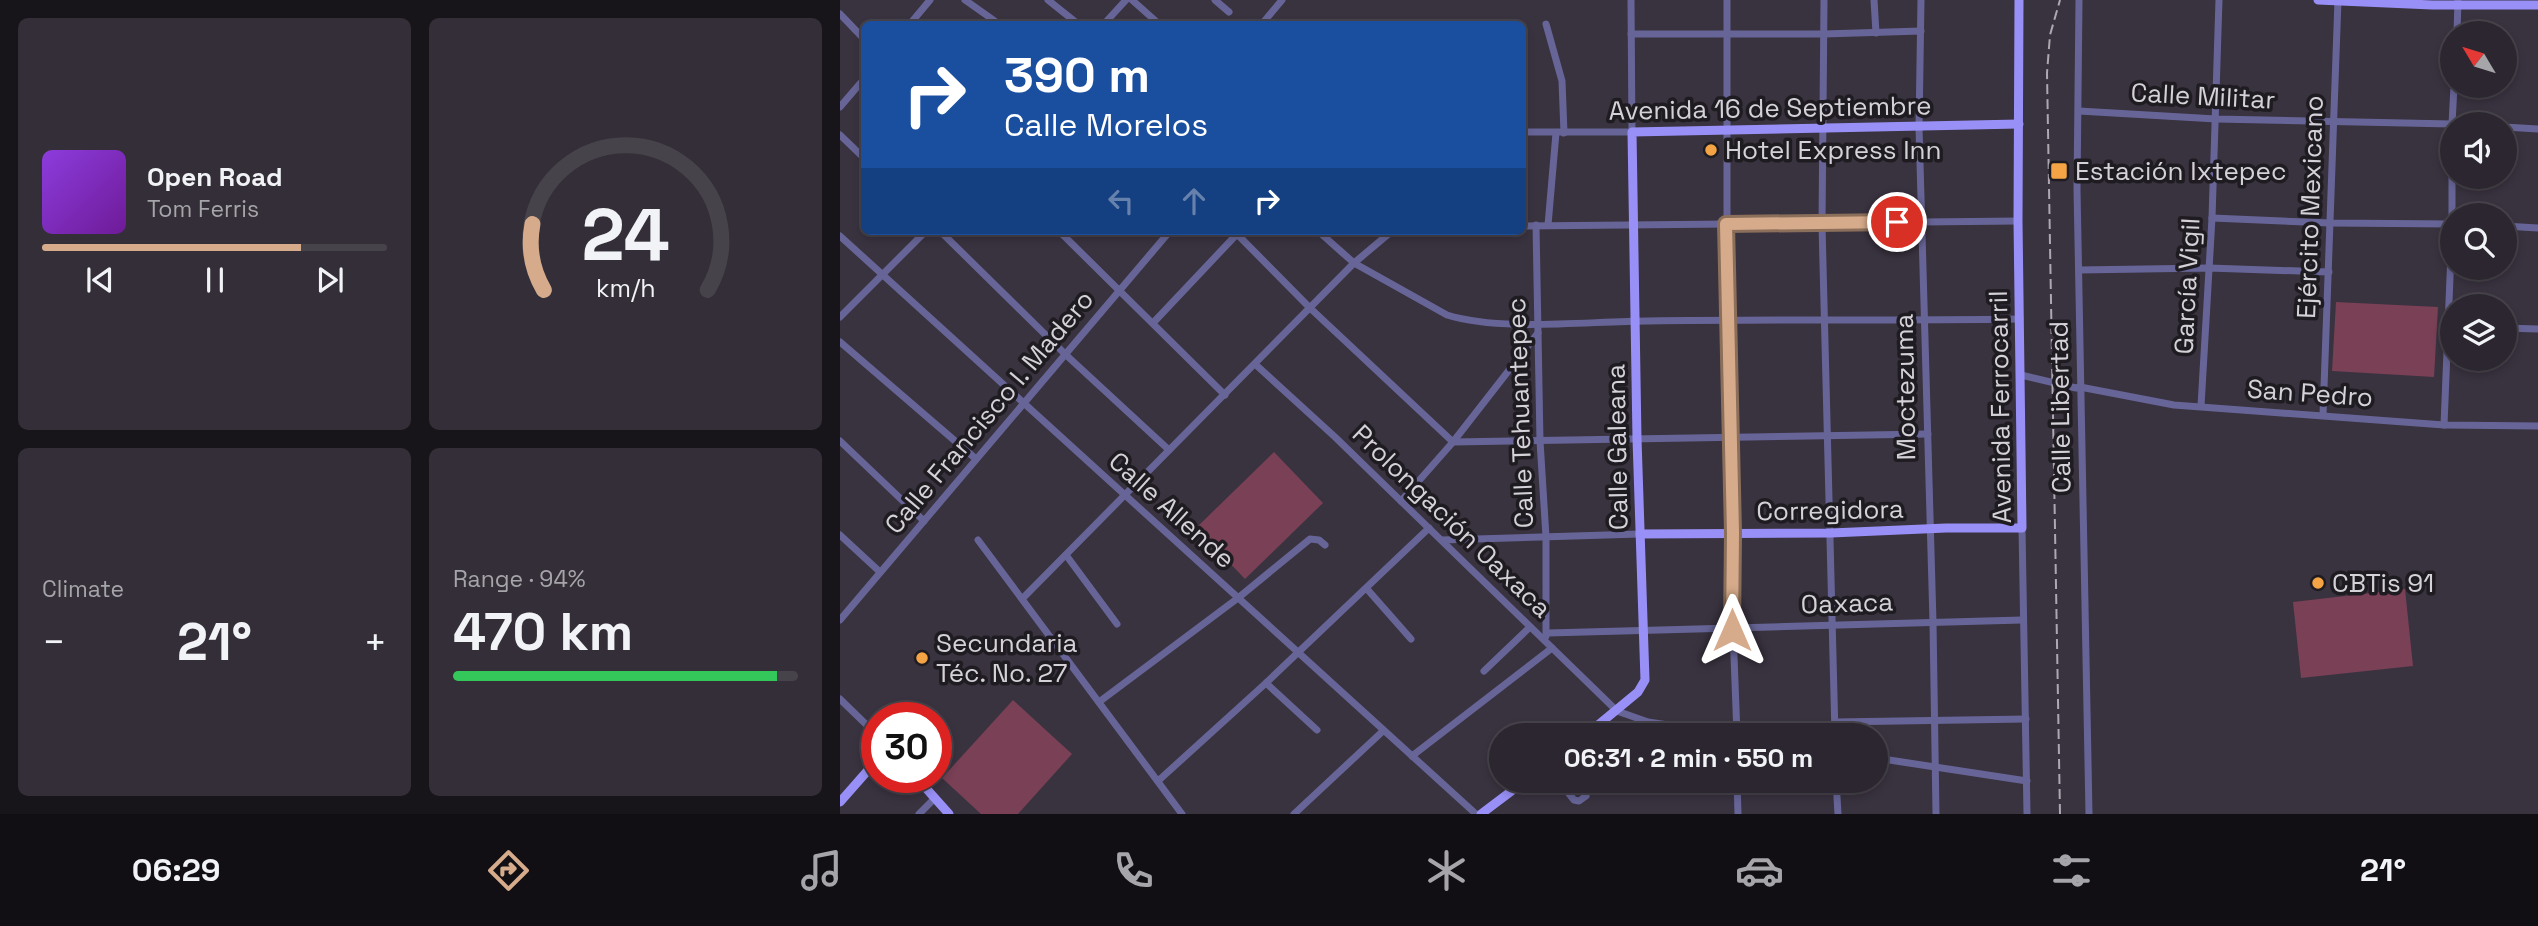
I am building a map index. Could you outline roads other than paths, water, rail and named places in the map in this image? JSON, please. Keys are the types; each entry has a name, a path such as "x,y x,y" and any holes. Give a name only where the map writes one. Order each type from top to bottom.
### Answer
{"main road":[{"name":"Avenida Ferrocarril","path":"2019,0 2018,221 2022,528"},
{"path":"2318,0 2538,5"},
{"name":"Avenida 16 de Septiembre","path":"1632,132 2019,124"},
{"name":"Calle Galeana","path":"1602,723 1638,692 1645,680 1637,439 1632,132"},
{"name":"Corregidora","path":"1640,534 2022,528"},
{"path":"840,802 861,778"},
{"path":"930,793 949,814"},
{"path":"1479,814 1508,793"}],"street":[{"path":"912,21 930,0"},
{"path":"965,0 995,21"},
{"path":"1048,0 1074,21"},
{"path":"1107,21 1126,0"},
{"path":"1132,0 1156,21"},
{"path":"1215,0 1229,12"},
{"path":"1264,21 1282,0"},
{"path":"1631,0 1632,132"},
{"path":"1727,0 1727,320 1736,723"},
{"path":"1824,0 1822,225 1835,722 2026,719"},
{"path":"1874,0 1876,33"},
{"name":"Moctezuma","path":"1921,0 1919,127 1936,814"},
{"name":"Calle Libertad","path":"2079,0 2077,189 2089,814"},
{"name":"García Vigil","path":"2201,406 2212,218 2219,0"},
{"name":"Ejército Mexicano","path":"2323,415 2338,0"},
{"path":"2457,21 2458,2"},
{"path":"840,14 861,35"},
{"path":"1546,24 1562,81 1560,133 1548,225"},
{"path":"1632,34 1921,31"},
{"path":"840,107 861,82"},
{"name":"Calle Militar","path":"2079,111 2216,119 2440,124"},
{"path":"2517,128 2538,129"},
{"name":"Avenida 16 de Septiembre","path":"1526,132 1632,132"},
{"path":"840,135 861,155"},
{"path":"2212,218 2440,226"},
{"path":"1526,226 1822,225 2018,221"},
{"name":"Calle Tehuantepec","path":"1536,225 1540,441 1546,537 1546,636"},
{"path":"2517,227 2538,228"},
{"path":"840,317 922,235"},
{"path":"944,235 1065,354 1169,450"},
{"path":"1063,235 1225,395"},
{"name":"Calle Francisco I. Madero","path":"840,620 1167,235"},
{"path":"1153,323 1233,235"},
{"path":"1237,235 1452,442 1928,433"},
{"path":"1322,235 1354,263 1447,315 1479,322 1538,328 1636,321 2021,319"},
{"path":"1023,598 1354,263 1386,235"},
{"name":"Calle Allende","path":"840,236 1383,731 1479,814"},
{"path":"2079,270 2209,268 2329,272"},
{"path":"1401,501 1452,442 1538,328"},
{"path":"2517,328 2538,329"},
{"path":"840,342 976,459"},
{"name":"Prolongación Oaxaca","path":"1255,364 1531,627 1546,636 1552,648 1617,711"},
{"path":"2444,425 2447,371"},
{"name":"San Pedro","path":"2021,375 2076,388 2174,405 2444,425 2538,426"},
{"path":"840,441 924,521"},
{"path":"1158,781 1367,589 1429,528"},
{"name":"Avenida Ferrocarril","path":"2022,528 2027,814"},
{"path":"1442,540 1640,534"},
{"path":"840,535 880,572"},
{"path":"1099,702 1238,598 1310,539 1319,540 1325,545"},
{"path":"978,540 1182,814"},
{"path":"1066,555 1117,624"},
{"path":"1367,589 1411,639"},
{"name":"Oaxaca","path":"1546,636 1831,624 2022,620"},
{"path":"1484,671 1531,627"},
{"path":"1412,756 1552,648"},
{"path":"1266,683 1317,730"},
{"path":"840,699 861,719"},
{"path":"1617,711 1655,723"},
{"path":"1294,814 1383,731"},
{"path":"1888,760 2027,781"},
{"path":"1568,793 1574,800 1579,801 1586,796"},
{"path":"1737,793 1738,814"},
{"path":"1837,793 1838,814"},
{"path":"919,814 935,798"}],"railway":[{"path":"2060,0 2050,35 2047,73 2060,814"}],"place":[{"name":"Hotel Express Inn","path":"1711,150"},
{"name":"Estación Ixtepec","path":"2059,171"},
{"name":"CBTis 91","path":"2318,583"},
{"name":"Secundaria Téc. No. 27","path":"922,658"}]}
